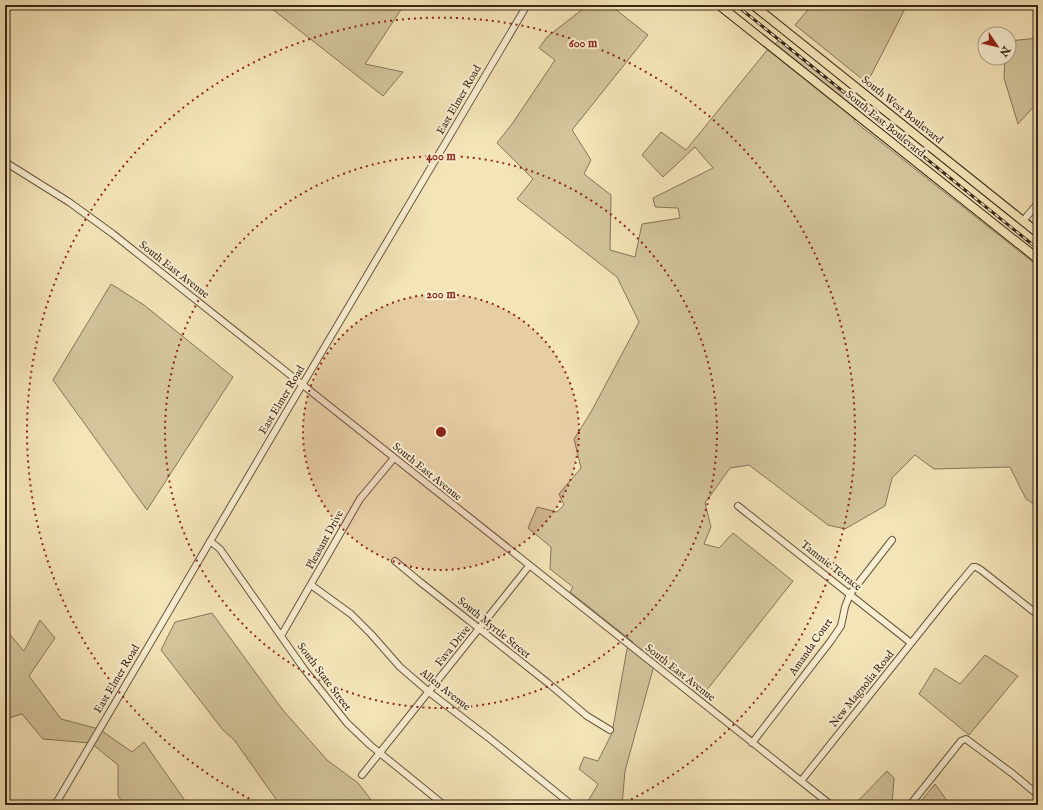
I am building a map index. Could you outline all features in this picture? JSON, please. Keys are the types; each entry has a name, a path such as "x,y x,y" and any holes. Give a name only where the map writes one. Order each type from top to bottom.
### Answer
{"main road":[{"name":"South East Boulevard","path":"719,5 1038,259"},
{"name":"South West Boulevard","path":"753,5 1038,233"}],"street":[{"name":"East Elmer Road","path":"55,805 527,5"},
{"name":"South East Avenue","path":"5,162 85,213 132,249 831,805"},
{"path":"1023,221 1038,203"},
{"name":"Pleasant Drive","path":"281,636 360,499 394,458"},
{"name":"Tammie Terrace","path":"738,506 911,643"},
{"name":"Amanda Court","path":"752,742 841,626 845,606 850,594 892,540"},
{"name":"South State Street","path":"210,541 220,549 259,607 315,684 347,723 379,754 444,805"},
{"name":"South Myrtle Street","path":"395,561 581,710 610,730"},
{"name":"Fava Drive","path":"362,775 529,566"},
{"name":"New Magnolia Road","path":"801,781 973,567 981,570 1038,616"},
{"name":"Allen Avenue","path":"311,585 351,614 400,667 429,692 483,733 571,804"},
{"path":"910,805 961,742 966,739 1038,795"}],"shaded area":[{"path":"267,5 404,5 365,64 403,72 383,96"},
{"path":"588,5 610,5 648,35 572,130 591,160 584,174 611,195 610,250 635,257 642,224 680,218 678,208 655,207 653,198 713,168 695,147 663,177 642,155 661,132 686,150 768,49 780,40 859,103 854,121 1038,266 1038,507 1026,499 1010,467 934,469 915,455 892,478 885,506 845,529 828,525 749,465 730,468 705,503 711,527 704,544 719,548 733,533 793,581 702,696 660,661 653,669 625,771 622,805 586,805 598,784 579,769 584,757 598,761 612,733 627,649 633,642 570,592 573,587 550,569 551,547 528,528 537,507 557,512 564,505 559,494 581,468 574,439 591,412 639,322 617,277 517,199 533,179 497,143 512,124 555,60 539,48 547,37"},
{"path":"812,5 907,5 867,83 795,25"},
{"path":"1038,38 1038,102 1018,124 1004,78 1005,66 1017,66 1017,40"},
{"path":"111,284 144,305 233,377 147,510 53,380"},
{"path":"212,613 282,709 327,760 358,783 375,805 280,805 235,741 223,730 161,650 175,622"},
{"path":"40,620 55,638 29,676 61,719 99,729 132,752 144,742 188,805 125,805 118,796 118,765 91,743 43,739 22,714 5,719 5,629 24,651"},
{"path":"985,655 1018,676 969,735 919,694 935,668 960,684"},
{"path":"887,771 894,778 892,805 854,805"},
{"path":"935,784 950,805 918,805"}],"railway":[{"path":"736,5 1038,249"}]}
